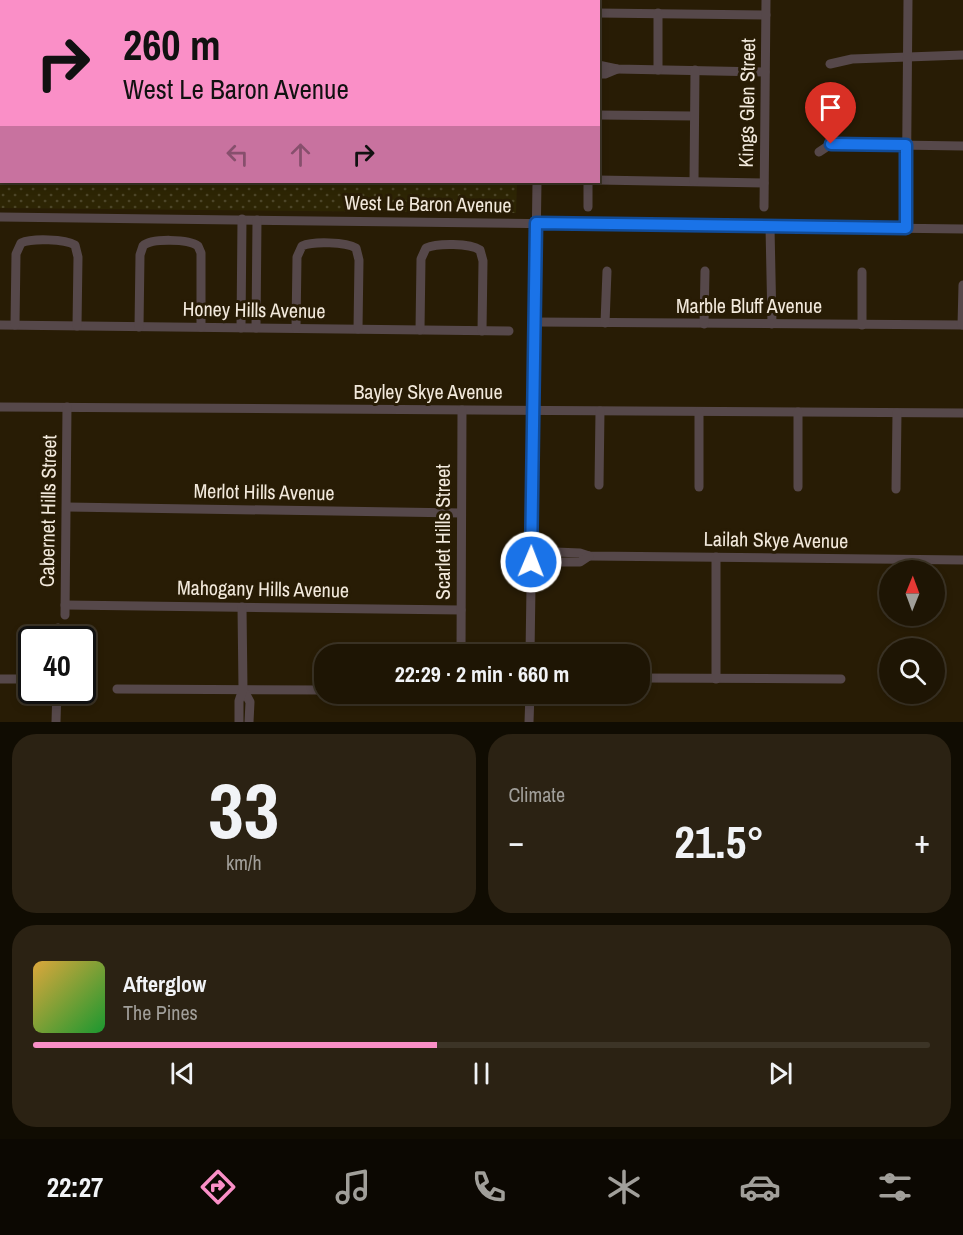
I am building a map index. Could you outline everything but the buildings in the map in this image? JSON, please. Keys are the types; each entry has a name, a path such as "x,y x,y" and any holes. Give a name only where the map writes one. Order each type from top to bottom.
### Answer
{"street":[{"name":"Kings Glen Street","path":"764,207 766,0"},
{"path":"906,228 908,0"},
{"path":"600,13 766,15"},
{"path":"658,13 658,70"},
{"path":"830,64 852,59 963,55"},
{"path":"600,65 617,69 765,72"},
{"path":"600,74 617,69"},
{"path":"694,182 695,70"},
{"path":"600,115 694,116"},
{"path":"819,152 831,144 963,146"},
{"path":"600,180 764,183"},
{"path":"530,644 537,183"},
{"path":"588,183 588,207"},
{"name":"West Le Baron Avenue","path":"0,217 963,229"},
{"path":"242,219 242,328"},
{"path":"256,220 256,328"},
{"path":"770,226 772,324"},
{"path":"15,325 16,254 20,244 29,240 64,241 75,245 78,256 77,326"},
{"path":"139,327 140,255 144,245 153,241 188,241 198,246 202,257 201,327"},
{"path":"296,328 297,257 301,247 310,244 345,244 356,248 359,260 358,329"},
{"path":"420,330 421,259 425,249 434,245 469,246 480,250 483,261 482,331"},
{"path":"605,323 607,271"},
{"path":"704,324 705,271"},
{"path":"862,272 862,325"},
{"path":"963,285 963,326"},
{"name":"Marble Bluff Avenue","path":"535,322 963,326"},
{"name":"Honey Hills Avenue","path":"0,325 508,331"},
{"name":"Bayley Skye Avenue","path":"0,407 963,413"},
{"name":"Cabernet Hills Street","path":"65,615 68,407"},
{"name":"Scarlet Hills Street","path":"461,644 462,410"},
{"path":"600,411 600,485"},
{"path":"699,412 699,487"},
{"path":"798,412 798,487"},
{"path":"896,489 897,413"},
{"name":"Merlot Hills Avenue","path":"67,507 461,513"},
{"name":"Lailah Skye Avenue","path":"531,551 580,552 589,556 963,560"},
{"name":"Lailah Skye Avenue","path":"531,562 580,562 589,556"},
{"path":"716,558 716,679"},
{"name":"Mahogany Hills Avenue","path":"65,605 461,610"},
{"path":"239,722 239,701 243,689 242,607"},
{"path":"650,678 841,680"},
{"path":"0,679 18,679"},
{"path":"117,689 314,690"},
{"path":"243,689 250,702 249,722"},
{"path":"56,722 57,704"},
{"path":"529,722 530,704"}],"sand":[{"path":"0,183 517,183 516,213 0,208"}],"route":[{"path":"531,562 536,223 906,228 906,145 831,144"}]}
